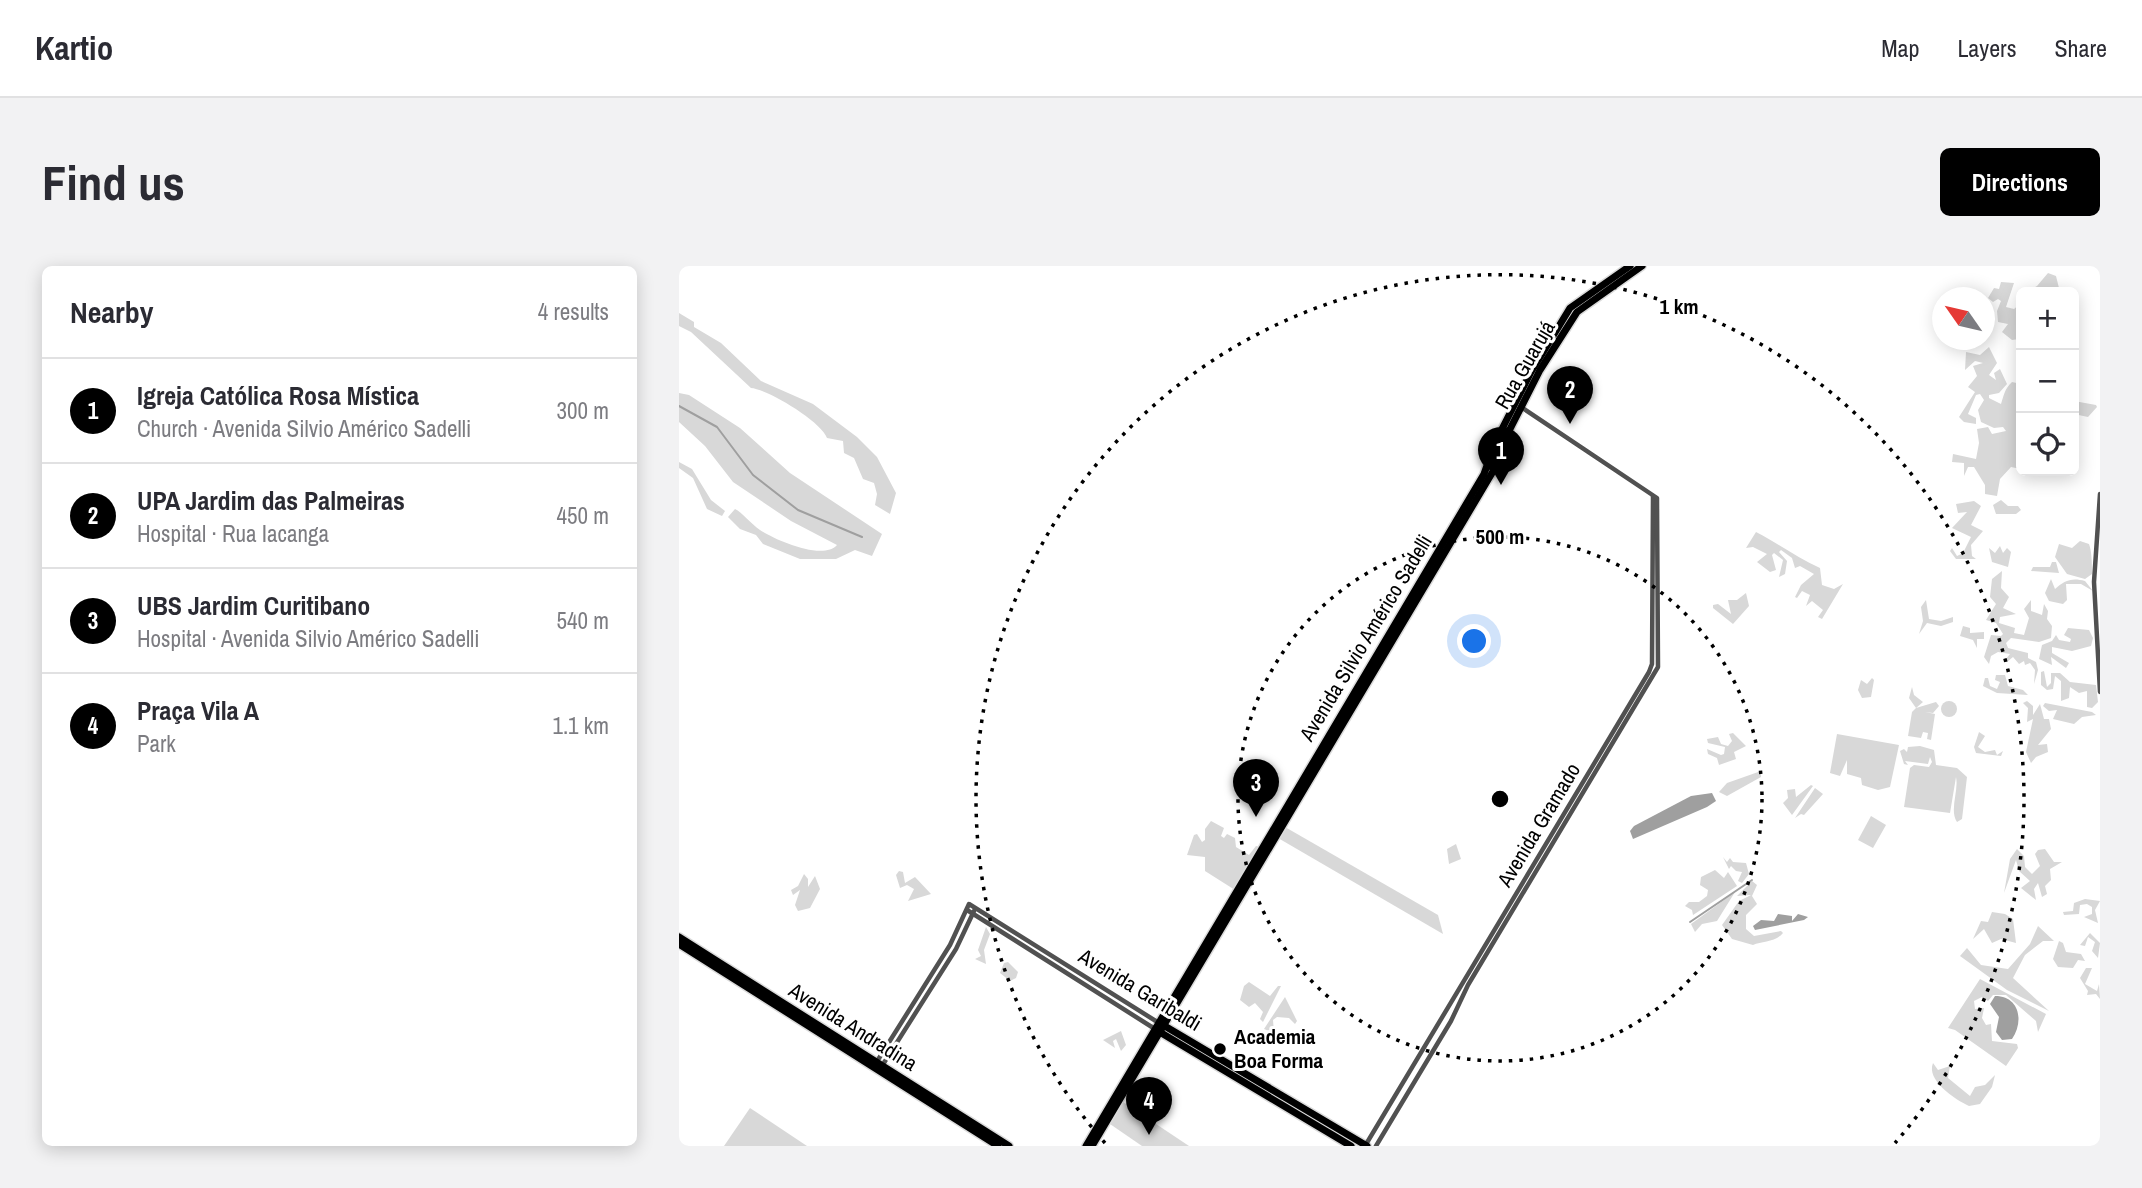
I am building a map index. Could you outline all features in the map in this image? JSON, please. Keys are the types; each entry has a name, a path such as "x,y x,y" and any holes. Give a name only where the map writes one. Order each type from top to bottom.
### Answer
{"main road":[{"name":"Rua Guarujá","path":"1504,434 1531,372 1570,308 1630,266"},
{"name":"Rua Guarujá","path":"1504,434 1555,344 1577,312 1642,266"},
{"name":"Avenida Silvio Américo Sadelli","path":"1086,1146 1495,468 1504,434"},
{"name":"Avenida Andradina","path":"679,937 760,992"},
{"name":"Avenida Andradina","path":"679,944 1009,1146"},
{"name":"Avenida Silvio Américo Sadelli","path":"1092,1146 1159,1027"},
{"name":"Avenida Garibaldi","path":"1159,1027 1366,1146"},
{"name":"Avenida Garibaldi","path":"1159,1027 1351,1146"},
{"name":"Avenida Andradina","path":"961,1119 998,1146"}],"street":[{"path":"1520,406 1655,497"},
{"path":"2100,494 2094,582 2100,692"},
{"name":"Avenida Gramado","path":"1366,1146 1653,664 1655,497"},
{"name":"Avenida Gramado","path":"1377,1146 1468,985 1658,667 1655,497"},
{"name":"Avenida Garibaldi","path":"1084,980 1038,947 974,910 967,910 969,904 974,910 1035,952 1159,1027"},
{"path":"878,1066 950,945 967,910"},
{"path":"878,1066 956,948 974,910"},
{"path":"1035,952 1038,947"},
{"path":"1425,1050 1431,1053"},
{"path":"1400,1091 1407,1094"}],"shaded area":[{"path":"2048,273 2056,276 2059,287 2035,287"},
{"path":"2001,282 2014,283 2006,307 2016,307 2016,339 2012,340 2002,332 2008,324 1998,322 1997,311 2001,301 1995,301 1995,288 1999,289"},
{"path":"679,313 694,322 694,327 721,343 761,381 813,404 857,437 877,457 896,493 890,514 875,505 877,494 874,483 863,479 854,458 844,453 843,441 827,438 815,423 793,407 751,388 691,332 679,326"},
{"path":"1990,350 1997,363 1989,375 1996,380 1994,373 2000,369 2007,384 1999,393 1989,395 1989,398 2001,404 2006,390 2012,382 2016,383 2016,468 2011,467 2000,479 1997,496 1985,494 1985,485 1974,467 1968,467 1964,476 1964,463 1952,462 1953,454 1976,459 1979,443 1977,429 1988,427 1992,434 2006,431 2003,427 1994,428 1981,422 1978,410 1984,400 1980,394 1976,395 1968,414 1976,418 1976,424 1964,422 1959,417 1975,392 1968,387 1977,376 1973,366 1983,363 1975,361 1965,370 1966,352 1980,355"},
{"path":"679,393 689,395 740,428 790,473 882,534 872,556 855,550 836,559 800,559 763,544 756,535 740,529 728,517 735,509 760,530 787,543 821,551 837,545 791,521 733,482 705,446 679,422"},
{"path":"2079,402 2096,405 2088,417 2079,415"},
{"path":"679,462 692,469 711,500 725,511 722,516 707,509 693,478 679,468"},
{"path":"2001,500 2008,506 2018,506 2021,510 2016,514 1996,514 1993,505"},
{"path":"1974,501 1981,506 1971,525 1983,531 1971,545 1972,556 1976,559 1956,559 1950,551 1952,548 1957,556 1963,553 1971,537 1952,528 1967,512 1958,513 1956,504"},
{"path":"1756,532 1820,568 1822,585 1834,589 1843,584 1822,619 1818,617 1823,610 1812,601 1806,606 1810,595 1802,591 1795,597 1801,585 1814,574 1800,566 1795,568 1792,558 1781,550 1779,552 1787,561 1785,574 1779,577 1783,560 1774,553 1772,555 1776,570 1770,572 1757,562 1767,554 1753,547 1746,548"},
{"path":"2080,541 2089,544 2091,555 2092,574 2085,579 2067,574 2055,557 2059,544 2072,548"},
{"path":"2000,546 2003,553 2007,548 2011,552 2008,567 1992,562 1989,548 1995,553"},
{"path":"2052,562 2056,562 2059,573 2031,571 2033,567 2050,567"},
{"path":"2002,571 2001,588 2009,597 2003,608 2016,614 2000,617 1999,623 2015,628 2014,633 2024,635 2029,618 2024,609 2031,600 2031,611 2042,615 2044,604 2048,611 2047,619 2052,626 2051,638 2039,642 2011,638 2006,643 2008,648 2028,653 2028,658 2036,662 2038,670 2034,684 2035,670 2030,663 2025,665 2024,661 2019,664 2013,657 2007,662 2005,660 2010,654 1998,652 1991,656 1989,664 1984,657 1991,635 2003,634 1996,623 1986,620 1996,604 1990,597 1992,579"},
{"path":"2051,579 2055,589 2076,579 2085,581 2093,591 2081,584 2066,584 2067,600 2063,604 2049,601 2045,593"},
{"path":"1746,593 1749,606 1733,624 1713,608 1713,605 1718,604 1731,614 1728,600 1737,600"},
{"path":"1926,600 1929,619 1941,621 1953,617 1953,622 1941,626 1927,623 1919,634 1923,621 1921,607"},
{"path":"1963,626 1970,628 1970,633 1984,632 1984,639 1977,639 1977,648 1973,640 1960,636"},
{"path":"2068,628 2089,630 2093,638 2091,646 2072,651 2052,647 2052,653 2069,663 2066,668 2051,657 2052,665 2039,659 2042,645 2052,641 2056,635 2059,640 2070,642 2071,639 2064,635"},
{"path":"2044,671 2047,687 2051,683 2051,673 2060,673 2070,682 2096,685 2098,702 2092,708 2087,707 2087,691 2079,693 2070,687 2069,698 2061,701 2061,681 2055,676 2053,689 2047,690 2041,685 2041,672"},
{"path":"1996,675 2005,675 2008,686 2023,690 2028,695 1997,693 1983,686 1985,678 1988,678 1990,686 1997,689 2000,682 1995,680"},
{"path":"1872,678 1874,680 1871,697 1862,698 1858,690 1861,680 1867,684"},
{"path":"1912,687 1914,695 1923,702 1916,708 1909,698"},
{"path":"1949,701 1955,703 1955,715 1949,717 1943,715 1941,709 1943,703"},
{"path":"2027,701 2033,706 2033,715 2040,704 2044,719 2049,719 2051,729 2038,745 2047,744 2048,752 2036,757 2031,763 2026,752 2033,719 2027,722 2028,708 2023,703"},
{"path":"1936,702 1939,706 1933,713 1925,712 1935,714 1931,740 1927,739 1928,733 1923,732 1921,738 1908,736 1912,712 1916,708"},
{"path":"2045,703 2096,715 2082,717 2074,724 2053,719 2057,710 2049,711 2043,706"},
{"path":"1979,732 1985,736 1978,747 1985,752 1995,750 1997,755 2003,751 2001,756 1976,753 1974,747"},
{"path":"1733,733 1746,746 1734,752 1736,759 1719,765 1717,758 1708,754 1707,749 1721,755 1724,754 1725,747 1708,743 1707,739 1718,737 1721,744 1728,746 1732,741 1729,734"},
{"path":"1837,734 1899,745 1890,787 1878,790 1862,785 1861,778 1847,774 1847,760 1840,776 1830,773"},
{"path":"1920,746 1934,750 1936,765 1957,768 1967,777 1962,819 1957,822 1954,812 1956,777 1950,813 1904,807 1910,768 1914,765 1929,767 1932,762 1930,757 1928,764 1905,761 1908,765 1904,764 1900,751 1904,749 1907,752 1908,747"},
{"path":"1761,771 1761,777 1727,796 1719,792 1727,783"},
{"path":"1813,786 1792,815 1783,803 1788,798 1787,790 1795,789 1796,797"},
{"path":"1815,788 1823,794 1804,815 1795,818"},
{"path":"1712,793 1716,801 1707,807 1633,839 1630,831 1634,826 1691,796"},
{"path":"1871,816 1886,825 1873,848 1858,840"},
{"path":"1211,821 1224,828 1221,836 1224,838 1227,834 1235,838 1236,847 1249,855 1256,846 1260,847 1235,890 1205,871 1205,857 1187,855 1194,835 1197,834 1202,842 1205,840 1205,829"},
{"path":"1285,827 1438,915 1443,934 1278,838"},
{"path":"1456,844 1461,859 1449,864 1447,849"},
{"path":"2017,849 2024,856 2025,867 2032,874 2040,866 2035,854 2038,850 2045,849 2054,862 2062,862 2050,869 2051,880 2045,886 2047,894 2042,897 2038,883 2034,889 2036,900 2021,888 2030,881 2019,871 2016,860 2004,893 2010,859"},
{"path":"1723,857 1727,862 1730,858 1733,862 1746,863 1749,874 1742,883 1738,881 1742,872 1731,866 1729,869"},
{"path":"1715,870 1724,878 1728,872 1737,886 1693,915 1692,910 1685,906 1689,902 1699,902 1707,896 1708,890 1700,885 1701,877"},
{"path":"899,871 903,872 905,883 915,877 931,894 908,901 914,889 907,885 900,888 896,875"},
{"path":"804,874 808,879 808,887 815,876 820,889 810,908 798,911 795,905 800,890 793,895 791,890 798,886"},
{"path":"1752,881 1757,885 1752,896 1757,904 1746,915 1746,929 1754,936 1781,931 1783,933 1773,940 1753,945 1732,939 1722,925 1739,901 1751,895 1737,896"},
{"path":"1735,892 1717,921 1702,924 1695,932 1691,924"},
{"path":"2085,899 2100,901 2095,910 2098,923 2084,917 2092,914 2092,907 2087,904 2080,905 2079,914 2064,915 2063,912 2073,911 2074,903"},
{"path":"1992,912 2005,914 2013,919 2016,943 2001,939 1992,943 1984,929 1973,939 1981,921 1988,922"},
{"path":"1778,914 1792,916 1792,921 1798,914 1808,917 1804,920 1755,930 1753,926 1761,920 1774,921"},
{"path":"2038,926 2054,941 2043,941 2025,955 2013,978 2049,1011 2007,990 1960,956 1967,948 1981,965 2008,969 2030,944"},
{"path":"986,927 990,934 984,950 986,964 975,959 981,956 978,950"},
{"path":"2090,933 2100,943 2098,958 2092,951 2095,942 2088,937 2085,946 2080,945"},
{"path":"2059,941 2063,943 2066,952 2081,954 2085,961 2078,960 2073,968 2058,967 2053,959"},
{"path":"1008,962 1018,972 1016,978 1010,981 1000,973 1004,963"},
{"path":"2086,968 2092,968 2085,984 2097,991 2099,984 2100,999 2096,994 2087,995 2088,991 2080,978"},
{"path":"1980,979 2046,1014 2038,1032 2036,1021 2006,995 1993,995 1988,1001 1982,997 1974,1001 1975,1009 1984,1008 1982,1018 1986,1025 1991,1024 1992,1041 2017,1044 2018,1048 2006,1066 1955,1030 1948,1028"},
{"path":"1249,982 1270,996 1281,986 1263,1022 1260,1019 1263,1012 1255,1003 1249,1007 1240,1000 1244,986"},
{"path":"1995,996 2010,1000 2015,1005 2018,1025 2012,1039 2002,1040 1996,1032 1999,1017 1990,1004"},
{"path":"1285,997 1297,1021 1295,1024 1289,1018 1277,1017 1273,1020 1274,1033 1264,1029"},
{"path":"1121,1031 1126,1045 1121,1051 1116,1039 1113,1041 1115,1048 1103,1040"},
{"path":"1933,1063 1938,1070 1950,1066 1948,1078 1970,1096 1975,1087 1985,1085 1995,1075 1992,1087 1980,1104 1969,1106 1949,1094 1937,1082 1932,1069"},
{"path":"1123,1102 1189,1146 1142,1146 1110,1124"},
{"path":"750,1108 807,1146 724,1146"}],"waterway":[{"path":"679,406 717,427 753,475 798,510 862,537"},
{"path":"1690,922 1752,880"}],"place":[{"name":"UPA Jardim das Palmeiras","path":"1570,424"},
{"name":"Igreja Católica Rosa Mística","path":"1501,485"},
{"name":"UBS Jardim Curitibano","path":"1256,817"},
{"name":"Academia Boa Forma","path":"1220,1049"},
{"name":"Praça Vila A","path":"1149,1135"}]}
